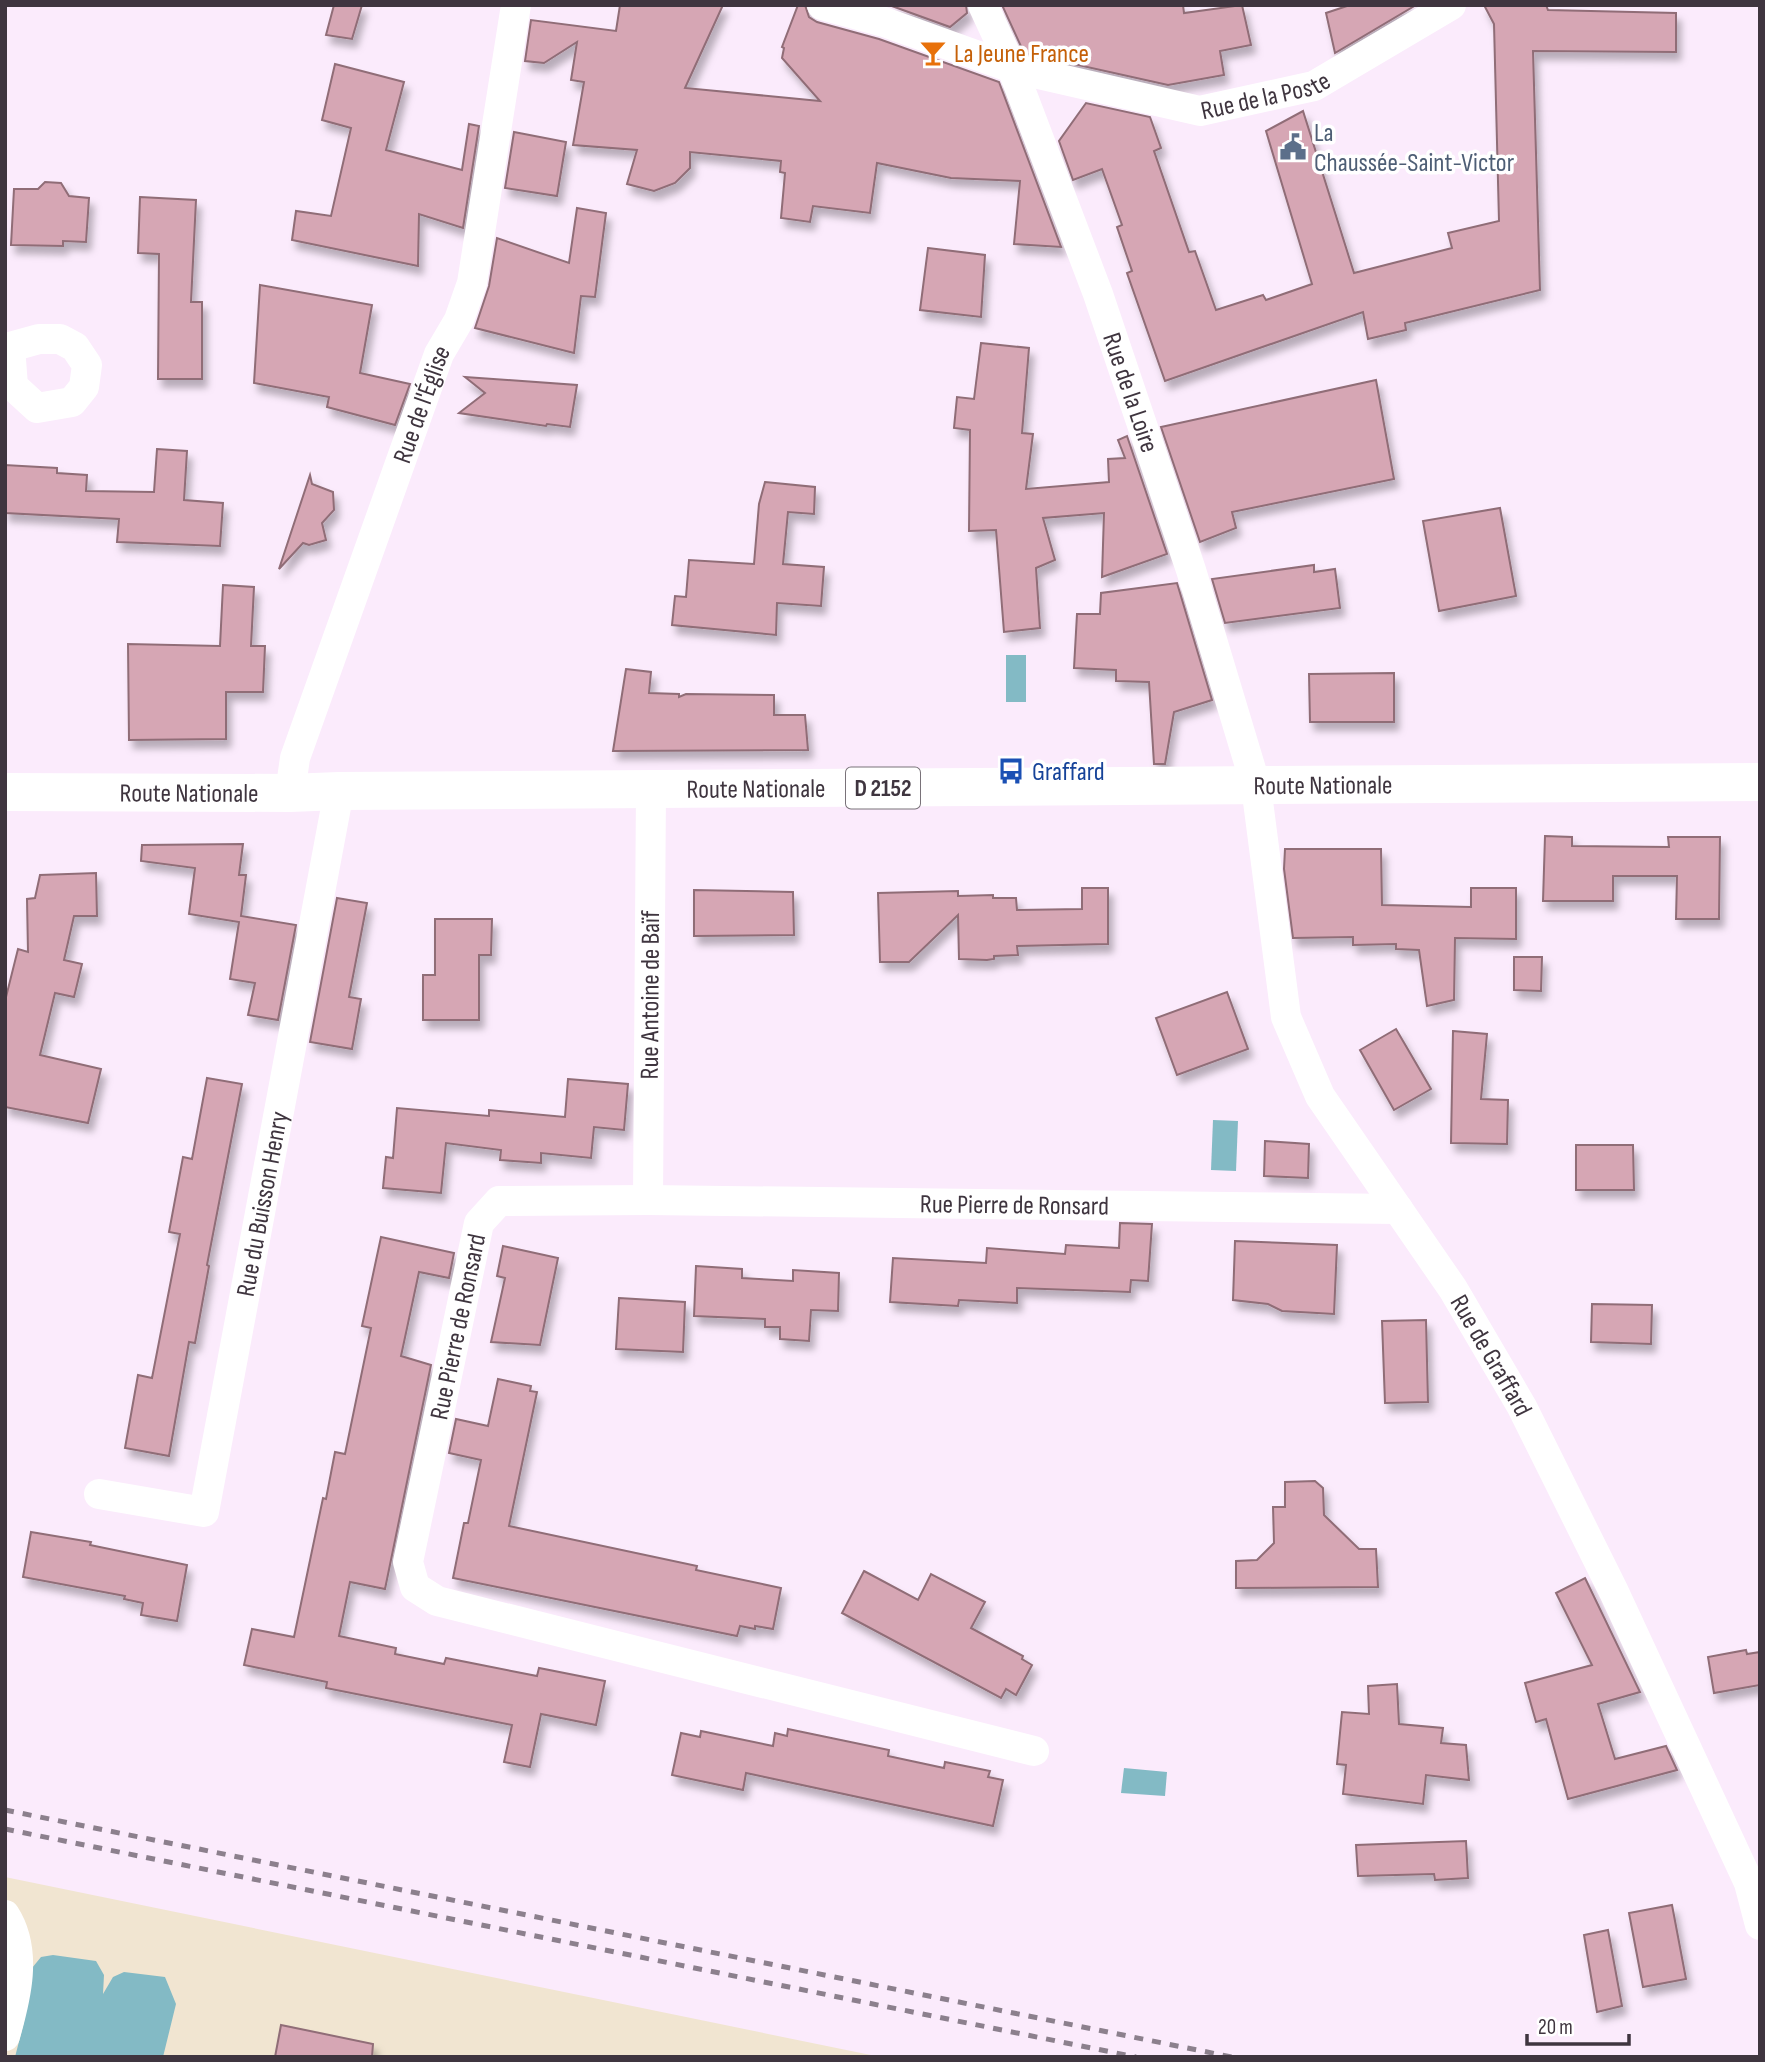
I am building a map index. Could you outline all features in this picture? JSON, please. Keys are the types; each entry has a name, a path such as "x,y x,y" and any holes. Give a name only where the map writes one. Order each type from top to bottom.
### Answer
{"main road":[{"name":"Route Nationale","path":"6,793 1760,782"}],"street":[{"name":"Rue de l'Église","path":"290,793 295,758 439,354 458,320 472,283 516,5"},
{"name":"Rue de la Poste","path":"822,5 884,22 1012,68 1200,111 1314,86 1451,5"},
{"name":"Rue de la Loire","path":"983,5 1012,68 1098,294 1191,570 1256,786"},
{"name":"Rue de Graffard","path":"1256,786 1286,1017 1320,1096 1453,1289 1522,1407 1754,1882 1760,1925"},
{"name":"Rue Antoine de Baïf","path":"648,1200 651,789"},
{"name":"Rue du Buisson Henry","path":"99,1494 204,1512 339,790"},
{"name":"Rue Pierre de Ronsard","path":"1034,1751 437,1601 415,1587 408,1562 479,1223 499,1201 648,1200 1398,1209"},
{"path":"5,1915 14,1934 18,1960 17,1988 5,2036"}],"shaded area":[{"path":"5,1877 861,2053 881,2057 5,2057"}],"water":[{"path":"1006,655 1026,655 1026,702 1006,702"},
{"path":"1213,1120 1238,1121 1236,1171 1211,1170"},
{"path":"1124,1768 1167,1772 1165,1796 1121,1793"},
{"path":"53,1955 96,1961 104,1975 103,1994 113,1977 124,1972 165,1977 176,2004 163,2057 15,2057 24,2022 32,1968 41,1957"}],"building":[{"path":"334,5 362,5 352,39 326,35"},
{"path":"620,5 723,5 685,88 820,101 782,58 782,47 798,5 805,5 809,17 817,22 879,39 999,82 1061,247 1014,244 1020,181 951,178 877,163 870,213 813,206 810,222 781,218 785,173 780,172 781,161 690,152 690,168 675,183 654,191 627,184 637,150 573,145 584,82 571,80 577,42 544,63 525,61 531,20 616,31"},
{"path":"889,5 966,5 967,13 950,27"},
{"path":"1002,5 1183,5 1184,13 1242,5 1251,45 1220,51 1224,75 1168,85 1024,53"},
{"path":"1350,5 1416,5 1335,53 1326,13"},
{"path":"1484,5 1546,5 1548,10 1676,13 1676,52 1533,51 1540,290 1405,323 1406,330 1368,339 1363,312 1165,381 1127,273 1132,271 1117,227 1122,225 1102,169 1073,180 1059,141 1086,103 1150,117 1161,148 1154,151 1189,252 1195,251 1216,310 1263,295 1266,300 1312,284 1266,131 1303,111 1354,273 1452,248 1448,233 1499,221 1494,24"},
{"path":"335,64 404,82 386,150 462,170 469,124 479,126 463,228 419,214 418,266 292,240 296,211 331,216 351,128 322,120"},
{"path":"514,132 566,142 557,196 505,188"},
{"path":"45,182 61,183 69,196 89,198 86,242 63,241 63,246 11,245 14,189 38,189"},
{"path":"140,197 196,200 191,302 202,302 202,379 158,379 159,254 138,253"},
{"path":"577,208 606,213 595,297 581,296 574,353 475,328 489,286 497,238 569,263"},
{"path":"928,248 985,255 981,317 920,310"},
{"path":"260,285 372,305 360,373 410,384 395,425 327,407 329,397 254,383"},
{"path":"981,343 1029,348 1022,433 1033,434 1026,489 1109,482 1108,459 1125,458 1118,440 1127,436 1167,554 1102,577 1104,513 1043,518 1055,560 1036,568 1040,628 1004,632 996,530 969,531 970,430 954,428 957,397 974,399"},
{"path":"465,377 577,385 570,427 459,413 485,393"},
{"path":"1376,380 1394,479 1232,512 1236,528 1200,542 1161,427"},
{"path":"157,449 187,451 184,500 223,503 220,546 117,542 119,519 5,513 5,465 57,468 57,473 87,475 86,491 154,492"},
{"path":"310,475 312,484 333,492 334,510 322,523 326,540 309,545 303,543 279,569"},
{"path":"765,482 815,487 814,514 788,512 783,564 824,567 821,606 777,603 776,635 672,625 675,596 686,597 689,560 754,564 759,504"},
{"path":"1500,508 1516,596 1439,611 1423,521"},
{"path":"1314,565 1314,572 1335,569 1340,608 1225,623 1212,579"},
{"path":"1177,583 1212,700 1174,712 1165,764 1154,764 1149,682 1116,681 1116,670 1074,668 1077,614 1100,614 1101,593"},
{"path":"223,585 254,587 251,646 265,646 263,692 226,692 226,739 129,740 128,644 220,646"},
{"path":"626,669 651,672 649,693 679,694 679,697 686,694 774,695 774,715 805,715 808,750 613,751"},
{"path":"1394,673 1394,722 1310,722 1309,674"},
{"path":"1545,836 1572,837 1572,846 1669,847 1668,837 1720,837 1719,919 1676,919 1677,876 1613,876 1613,901 1543,901"},
{"path":"243,844 239,875 246,875 241,916 296,925 278,1020 248,1015 255,983 230,979 239,922 189,914 195,868 141,861 142,845"},
{"path":"1285,849 1381,849 1382,905 1471,907 1471,888 1516,888 1516,939 1455,938 1454,1000 1427,1006 1419,950 1396,949 1396,944 1353,945 1353,937 1293,938 1284,869"},
{"path":"96,873 97,916 74,916 64,960 82,964 74,997 55,993 40,1055 101,1069 88,1123 5,1107 5,1001 18,949 28,952 27,899 35,898 40,875"},
{"path":"1082,888 1108,888 1108,944 1017,946 1018,955 994,956 994,959 987,960 959,959 958,915 909,962 880,962 878,893 958,891 958,896 993,895 993,898 1016,898 1017,910 1082,909"},
{"path":"694,890 793,892 794,935 694,936"},
{"path":"337,898 367,903 349,997 361,999 352,1049 310,1042"},
{"path":"435,919 492,919 491,955 479,955 479,1020 423,1020 423,975 435,975"},
{"path":"1514,957 1542,957 1541,991 1514,990"},
{"path":"1227,992 1248,1049 1177,1075 1156,1018"},
{"path":"1396,1029 1431,1089 1394,1110 1360,1050"},
{"path":"1453,1031 1487,1034 1481,1099 1508,1100 1507,1144 1451,1143"},
{"path":"207,1078 242,1084 207,1265 209,1266 195,1343 189,1342 169,1456 125,1448 138,1375 152,1378 180,1234 169,1232 183,1157 192,1159"},
{"path":"568,1079 628,1084 624,1130 594,1127 591,1158 541,1153 541,1163 500,1160 501,1150 446,1143 441,1193 383,1188 386,1157 393,1158 397,1108 489,1116 489,1110 565,1117"},
{"path":"1265,1141 1309,1144 1308,1178 1264,1176"},
{"path":"1576,1145 1633,1145 1634,1190 1576,1190"},
{"path":"1120,1223 1152,1224 1148,1281 1131,1280 1130,1292 1017,1288 1017,1303 959,1300 958,1306 890,1302 893,1258 986,1263 987,1248 1065,1254 1066,1245 1119,1248"},
{"path":"381,1237 454,1253 449,1278 419,1272 401,1356 431,1365 385,1589 350,1582 339,1636 396,1648 395,1654 444,1664 446,1658 537,1676 539,1668 605,1681 596,1725 541,1714 530,1767 504,1762 512,1725 326,1688 327,1682 244,1665 252,1629 294,1637 335,1452 345,1454 371,1328 362,1326"},
{"path":"1235,1241 1337,1245 1334,1314 1282,1311 1268,1304 1233,1300"},
{"path":"503,1246 558,1258 540,1345 491,1342 505,1278 497,1276"},
{"path":"696,1266 742,1269 742,1278 793,1281 793,1270 839,1273 838,1311 811,1310 809,1341 780,1339 780,1327 765,1327 765,1319 694,1316"},
{"path":"619,1298 685,1302 683,1352 616,1349"},
{"path":"1592,1304 1652,1305 1651,1344 1591,1342"},
{"path":"1426,1320 1428,1402 1385,1403 1382,1321"},
{"path":"498,1379 531,1386 530,1391 537,1392 509,1526 697,1566 696,1570 781,1588 773,1629 740,1626 737,1636 453,1578 481,1460 449,1453 456,1419 488,1426"},
{"path":"1315,1481 1323,1488 1324,1515 1359,1549 1376,1549 1378,1587 1236,1588 1236,1561 1257,1560 1274,1543 1273,1507 1285,1507 1285,1482"},
{"path":"31,1532 91,1542 90,1545 187,1565 177,1621 141,1615 143,1603 124,1599 125,1596 23,1577"},
{"path":"864,1571 918,1600 931,1574 985,1602 971,1628 1023,1656 1022,1659 1032,1665 1016,1695 1006,1689 1001,1698 842,1613"},
{"path":"1585,1578 1640,1692 1598,1704 1615,1759 1666,1746 1677,1770 1568,1799 1546,1719 1536,1722 1525,1683 1592,1665 1556,1593"},
{"path":"1746,1650 1747,1654 1760,1652 1760,1685 1714,1693 1708,1657"},
{"path":"1397,1684 1399,1724 1443,1728 1441,1743 1466,1745 1469,1780 1426,1775 1423,1804 1343,1794 1346,1765 1337,1764 1342,1712 1369,1714 1368,1686"},
{"path":"788,1729 889,1750 888,1756 944,1768 945,1762 990,1771 988,1777 1003,1780 993,1826 746,1773 743,1790 672,1775 681,1733 700,1737 701,1731 773,1746 775,1733 787,1736"},
{"path":"1466,1841 1468,1878 1435,1880 1434,1874 1358,1876 1356,1845"},
{"path":"1672,1905 1686,1979 1643,1987 1629,1913"},
{"path":"1608,1930 1622,2006 1597,2012 1584,1935"},
{"path":"281,2025 373,2044 372,2057 275,2057"}],"railway":[{"path":"5,1810 1232,2057"},
{"path":"5,1829 1136,2057"}],"place":[{"name":"La Jeune France","path":"933,53"},
{"name":"La Chaussée-Saint-Victor","path":"1293,147"},
{"name":"Graffard","path":"1011,771"}]}
